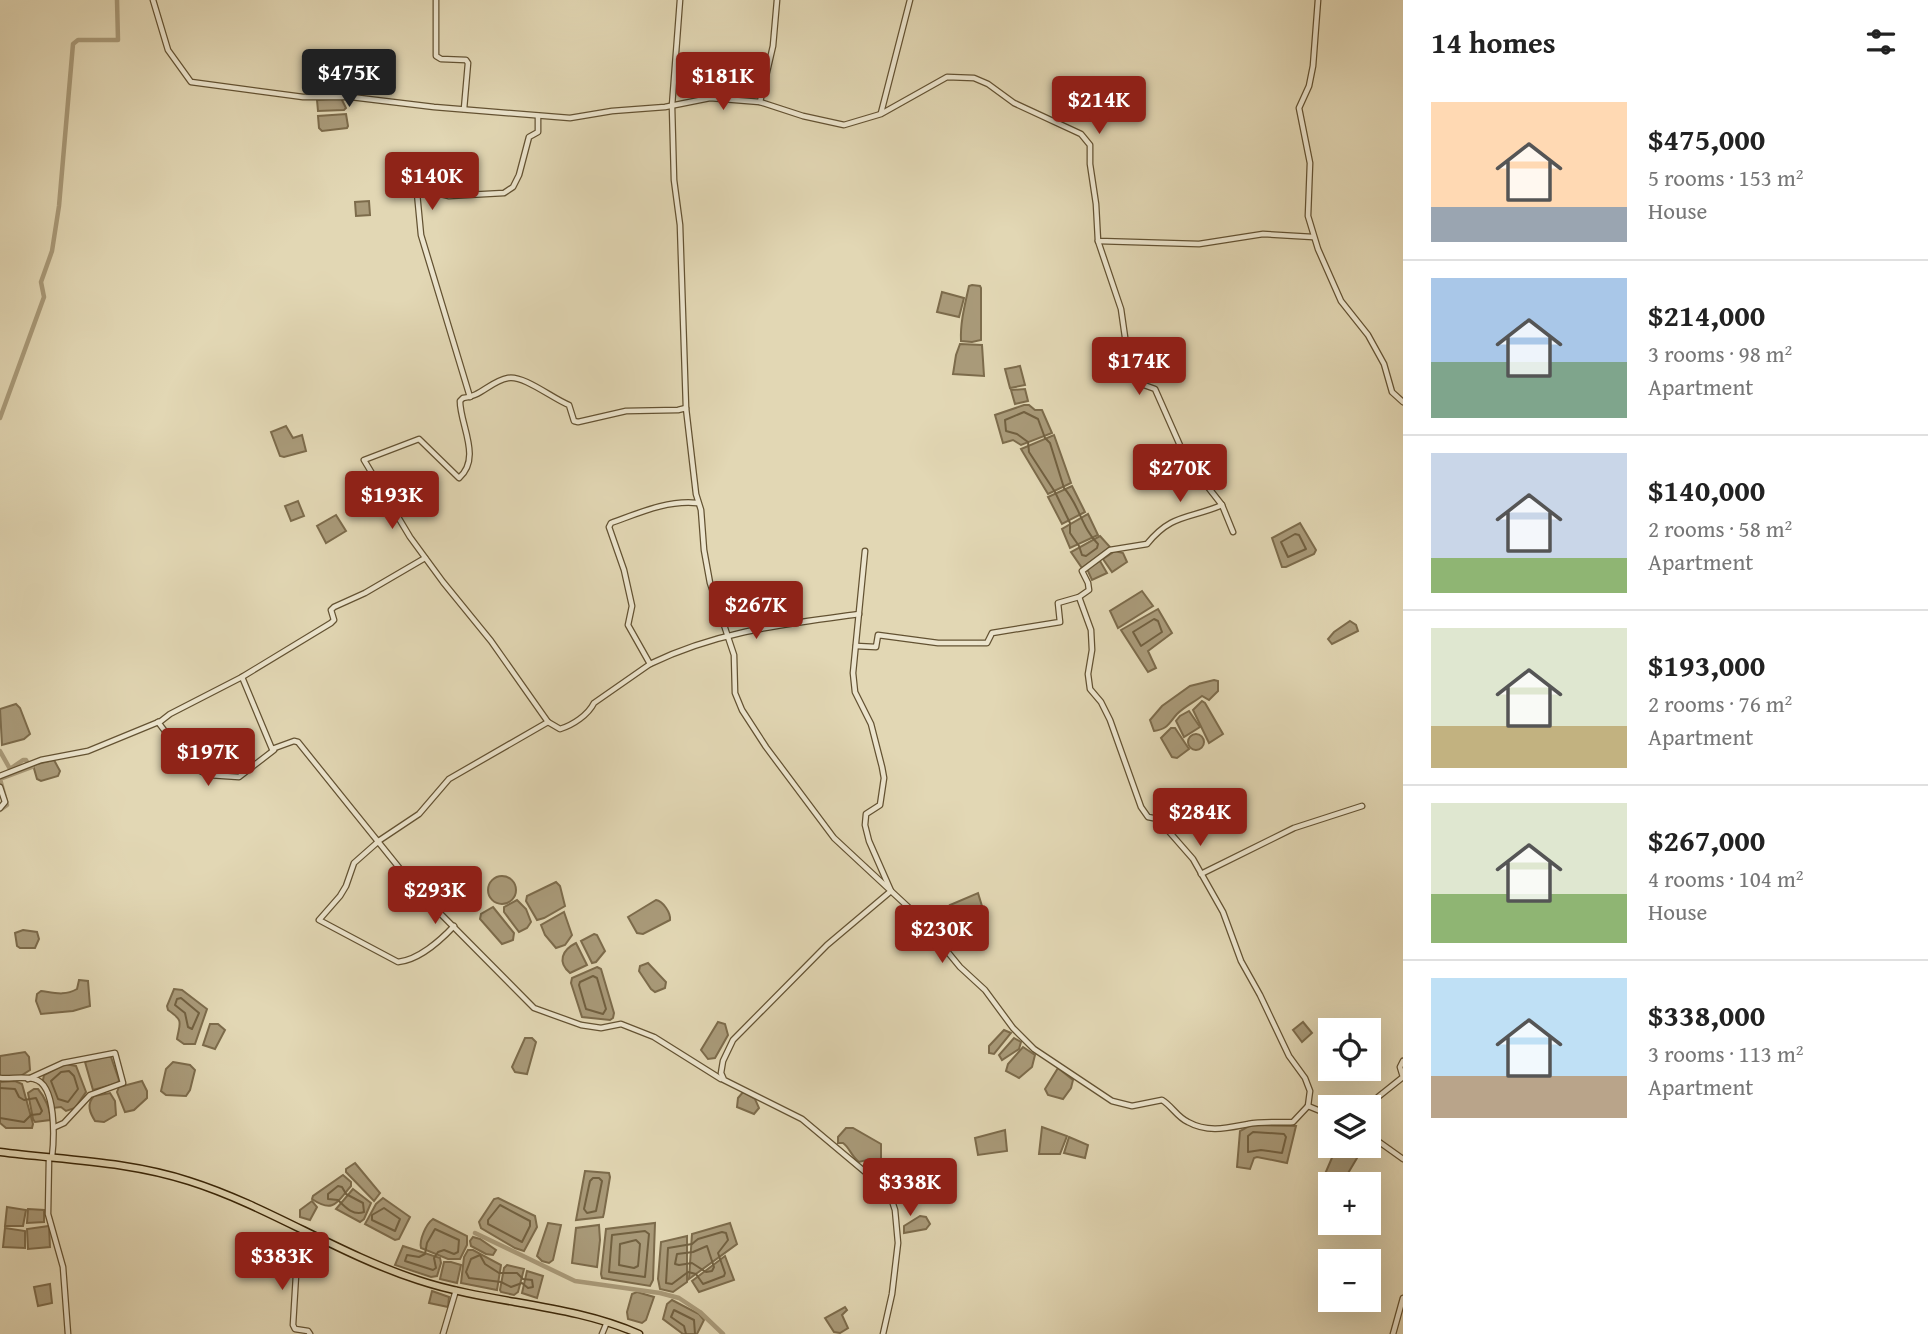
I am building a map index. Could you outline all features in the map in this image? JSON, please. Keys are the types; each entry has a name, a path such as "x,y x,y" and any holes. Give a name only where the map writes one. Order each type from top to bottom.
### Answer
{"main road":[{"path":"0,1152 130,1167 178,1178 248,1204 391,1270 456,1290 552,1307 639,1334"}],"street":[{"path":"153,0 168,50 194,84 303,97 351,97 575,118 614,111 672,106 710,98 760,102 803,116 844,125 881,114 947,77 974,78 1014,103 1082,134 1090,145 1098,240 1121,309 1126,344 1144,385 1155,389 1186,459 1222,505 1233,532"},
{"path":"436,0 436,56 441,59 466,60 468,63 464,109"},
{"path":"680,0 672,106 674,180 680,225 686,408 710,583 734,655 735,693 741,710 834,838 919,917 960,967 985,990 1020,1035 1042,1054 1112,1101 1132,1105 1162,1100 1190,1124 1220,1129 1249,1123 1293,1122 1308,1107 1310,1091 1305,1078 1289,1056 1241,961 1223,912 1193,859 1158,819 1148,817 1141,807 1110,720 1101,702 1090,689 1088,674 1092,650 1091,630 1079,597"},
{"path":"760,102 773,46 777,0"},
{"path":"881,114 911,0"},
{"path":"1318,0 1313,66 1309,86 1299,108 1310,163 1308,216 1313,237 1341,301 1368,335 1384,364 1392,392 1403,402"},
{"path":"470,397 421,234 417,193 428,191 449,196 504,193 513,187 519,175 529,137 538,132 538,116"},
{"path":"1098,240 1199,244 1263,234 1313,237"},
{"path":"686,408 678,411 626,411 578,422 573,419 569,405 526,383 508,378 460,401 470,450 468,463 459,478 419,439 364,460 425,558 491,641 548,722 560,729 568,726 590,710 594,703 650,664 680,650 727,635 859,614"},
{"path":"650,664 628,625 632,606 624,570 609,527 611,523 657,506 682,502 697,503"},
{"path":"856,646 876,647 878,635 938,643 987,643 992,633 1060,622 1058,603 1079,597 1089,590 1082,571 1110,550 1147,544 1155,533 1175,518 1222,505"},
{"path":"865,551 853,673 855,692 872,724 884,778 880,805 866,814 865,825 872,849 891,891"},
{"path":"0,776 27,764 88,751 158,722 242,677 331,623 334,620 331,610 334,607 365,593 425,558"},
{"path":"242,677 272,749 275,749"},
{"path":"158,722 192,767 209,775 239,777 275,749 293,741 298,742 418,890 534,1008 581,1025 601,1028 621,1024 654,1037 723,1080 802,1119 851,1158 889,1192 897,1223 898,1243 892,1294 883,1334"},
{"path":"454,926 441,939 407,961 398,962 319,920 340,896 354,863 419,814 449,779 548,722"},
{"path":"0,787 5,802 0,808"},
{"path":"1201,874 1294,828 1362,806"},
{"path":"723,1080 723,1061 733,1040 827,945 891,891"},
{"path":"28,1079 63,1063 115,1053 124,1083 90,1095 64,1123 55,1127"},
{"path":"1380,1095 1403,1077 1400,1067 1403,1061"},
{"path":"0,1078 36,1079 43,1085 52,1111 55,1127 48,1214 63,1267 68,1334"},
{"path":"1308,1107 1318,1111"},
{"path":"1381,1143 1403,1159"},
{"path":"305,1232 296,1275 293,1325 296,1330 308,1331 310,1334"},
{"path":"443,1334 456,1290"},
{"path":"1393,1334 1403,1298"},
{"path":"601,1334 607,1322"}],"water":[{"path":"341,98 346,108 344,110 318,111 317,100"},
{"path":"346,114 347,128 322,131 319,128 318,116"},
{"path":"369,201 370,215 356,216 355,202"},
{"path":"969,286 981,288 981,340 961,341 964,307"},
{"path":"942,292 964,298 959,317 937,312"},
{"path":"960,344 982,345 984,376 953,374"},
{"path":"1020,366 1025,385 1010,388 1005,369"},
{"path":"1025,389 1028,401 1015,404 1011,390"},
{"path":"1024,405 1042,410 1052,433 1021,445 1013,440 1003,443 995,415"},
{"path":"286,426 293,438 302,435 306,451 280,456 271,432"},
{"path":"1054,435 1071,483 1048,494 1021,449"},
{"path":"1072,486 1085,512 1062,524 1048,497"},
{"path":"298,501 304,516 291,521 285,506"},
{"path":"1088,514 1098,535 1070,548 1062,529"},
{"path":"336,515 346,531 326,543 317,526"},
{"path":"1300,523 1316,550 1314,554 1282,567 1272,538"},
{"path":"1100,536 1110,547 1082,568 1071,552"},
{"path":"1115,551 1123,553 1127,562 1112,572 1103,559"},
{"path":"1100,561 1107,573 1092,580 1087,569"},
{"path":"1142,591 1153,606 1118,628 1110,611"},
{"path":"1158,609 1172,633 1148,651 1156,668 1148,672 1121,630"},
{"path":"1350,621 1356,625 1358,631 1332,644 1328,639"},
{"path":"1218,681 1218,691 1209,700 1202,696 1180,711 1165,727 1154,731 1150,720 1162,706 1190,686"},
{"path":"1202,701 1223,734 1209,743 1193,710"},
{"path":"16,704 30,734 24,739 2,745 0,709"},
{"path":"1189,711 1200,727 1184,737 1176,721"},
{"path":"1171,728 1175,728 1189,749 1177,758 1172,757 1161,738"},
{"path":"1196,734 1202,736 1202,748 1196,750 1190,748 1188,742 1190,736"},
{"path":"54,760 60,771 58,776 41,781 37,779 33,765"},
{"path":"502,876 512,880 516,890 512,900 502,904 492,900 488,890 492,880"},
{"path":"556,882 560,886 565,906 537,920 526,901 527,896"},
{"path":"978,893 985,916 962,926 950,905"},
{"path":"517,900 526,909 531,922 519,932 504,912 504,907"},
{"path":"656,900 666,908 670,920 643,934 637,933 628,917"},
{"path":"493,907 514,933 513,940 502,944 480,919 481,914"},
{"path":"564,912 572,935 565,945 556,948 545,935 541,925"},
{"path":"23,930 37,932 39,939 35,948 17,946 15,933"},
{"path":"594,934 605,951 592,963 581,941"},
{"path":"576,943 587,965 570,973 563,965 563,956 567,949"},
{"path":"648,963 666,982 665,988 655,992 651,989 639,971 640,966"},
{"path":"597,967 601,969 614,1013 610,1020 582,1017 571,983 572,978"},
{"path":"79,980 88,981 90,1006 73,1011 41,1014 36,1001 37,994 41,991 68,993 77,989"},
{"path":"174,989 182,990 207,1009 195,1044 184,1044 177,1039 180,1022 167,1006"},
{"path":"718,1022 725,1024 728,1035 715,1058 708,1059 701,1050"},
{"path":"1303,1022 1312,1033 1302,1042 1293,1030"},
{"path":"210,1024 218,1024 225,1030 215,1049 203,1045"},
{"path":"1004,1030 1011,1033 994,1054 989,1053 989,1046"},
{"path":"525,1038 532,1038 536,1042 527,1074 515,1072 512,1067"},
{"path":"1014,1038 1021,1042 1019,1049 1002,1060 999,1055"},
{"path":"1023,1047 1035,1055 1032,1067 1019,1078 1006,1071 1008,1064"},
{"path":"25,1052 29,1057 30,1070 19,1077 0,1076 0,1056"},
{"path":"111,1057 118,1083 93,1090 85,1062"},
{"path":"173,1062 190,1065 195,1070 186,1096 166,1095 161,1091 166,1069"},
{"path":"65,1064 76,1066 86,1092 75,1108 66,1111 61,1107 53,1108 43,1080 44,1075"},
{"path":"1058,1068 1073,1080 1063,1099 1048,1095 1045,1089"},
{"path":"15,1081 22,1084 32,1128 6,1128 0,1123 0,1082"},
{"path":"142,1081 147,1098 134,1110 125,1112 117,1092 119,1087"},
{"path":"38,1089 45,1100 50,1120 35,1122 33,1119 28,1093"},
{"path":"743,1092 755,1099 759,1108 754,1114 737,1107 738,1098"},
{"path":"110,1093 115,1101 116,1115 104,1122 95,1121 90,1102 94,1096"},
{"path":"1251,1125 1296,1126 1287,1163 1257,1157 1250,1169 1237,1167 1240,1131"},
{"path":"1042,1127 1067,1136 1060,1154 1039,1154"},
{"path":"846,1128 853,1128 881,1144 881,1161 875,1163 871,1159 859,1162 843,1143 838,1143 838,1137"},
{"path":"1005,1130 1007,1151 978,1155 975,1138"},
{"path":"1069,1137 1088,1145 1085,1158 1064,1153"},
{"path":"1332,1158 1357,1158 1349,1172 1326,1172"},
{"path":"909,1160 915,1169 915,1193 897,1198 876,1169"},
{"path":"355,1163 380,1193 374,1201 346,1172 346,1169"},
{"path":"585,1171 609,1173 604,1213 603,1217 576,1220"},
{"path":"343,1175 351,1182 351,1186 338,1201 325,1206 312,1199 313,1196"},
{"path":"353,1189 371,1203 360,1222 336,1209"},
{"path":"383,1198 410,1217 399,1239 395,1240 365,1224 376,1204"},
{"path":"498,1198 535,1216 537,1227 524,1251 481,1228 479,1222 494,1199"},
{"path":"312,1201 317,1207 310,1220 300,1217 300,1210"},
{"path":"7,1207 26,1210 23,1226 5,1226"},
{"path":"28,1209 44,1210 44,1222 27,1223"},
{"path":"920,1216 926,1217 930,1224 926,1229 904,1233 904,1226"},
{"path":"433,1219 467,1236 467,1245 460,1259 448,1259 421,1248 424,1232"},
{"path":"548,1223 561,1225 553,1260 549,1263 537,1256"},
{"path":"655,1223 653,1280 650,1286 602,1278 606,1229"},
{"path":"730,1223 737,1244 689,1279 692,1234"},
{"path":"599,1225 597,1267 572,1263 576,1228"},
{"path":"49,1226 50,1247 28,1249 27,1229"},
{"path":"5,1228 25,1231 25,1248 3,1247"},
{"path":"687,1236 687,1282 673,1292 660,1289 658,1279 661,1242"},
{"path":"473,1237 496,1250 493,1255 471,1246"},
{"path":"403,1246 440,1258 437,1276 431,1277 395,1265"},
{"path":"468,1250 501,1265 497,1290 461,1283 464,1257"},
{"path":"725,1256 734,1280 699,1292 692,1281"},
{"path":"444,1262 461,1265 457,1283 440,1279"},
{"path":"507,1265 524,1269 518,1292 514,1295 500,1290"},
{"path":"527,1271 543,1276 537,1298 522,1293"},
{"path":"50,1284 52,1303 38,1306 34,1287"},
{"path":"432,1291 449,1297 448,1307 429,1303"},
{"path":"637,1292 654,1297 646,1320 642,1323 628,1319 632,1294"},
{"path":"672,1300 699,1314 704,1320 697,1334 683,1334 663,1319 667,1304"},
{"path":"845,1307 847,1310 842,1315 848,1328 840,1333 834,1332 825,1318"}],"waterway":[{"path":"0,418 44,297 41,282 52,251 59,206 73,44 78,40 118,40 117,0"},
{"path":"0,751 10,769 23,760 26,760 30,767"},
{"path":"0,810 7,805 0,779 32,767"},
{"path":"475,1233 575,1281 679,1298 700,1312 723,1334"}]}
